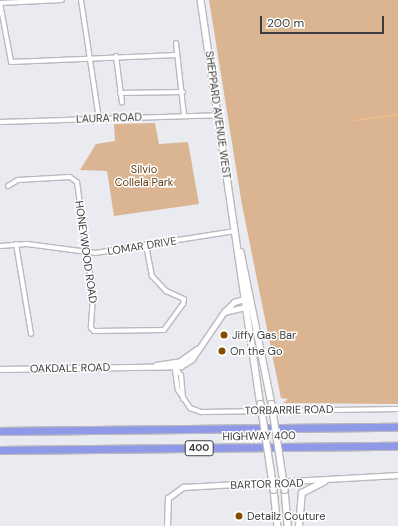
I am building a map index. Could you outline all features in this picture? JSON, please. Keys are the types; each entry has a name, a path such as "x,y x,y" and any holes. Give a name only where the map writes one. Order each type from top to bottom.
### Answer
{"highway":[{"name":"HIGHWAY 400","path":"0,431 398,427"},
{"name":"HIGHWAY 400","path":"0,450 398,446"}],"main road":[{"name":"SHEPPARD AVENUE WEST","path":"201,0 236,231 245,308 274,490 278,526"},
{"name":"SHEPPARD AVENUE WEST","path":"236,231 251,297 272,404 288,526"},
{"path":"299,526 302,493 324,482"}],"street":[{"path":"62,0 0,3 11,62 92,57 177,55"},
{"path":"81,0 92,57 99,119"},
{"path":"176,43 183,92 184,116"},
{"path":"116,56 122,103"},
{"path":"120,93 183,92"},
{"name":"LAURA ROAD","path":"0,122 218,115"},
{"name":"HONEYWOOD ROAD","path":"8,186 18,180 74,178 85,251 94,296 90,328 94,331 164,330 184,301 166,291 152,276 146,245"},
{"name":"LOMAR DRIVE","path":"0,246 16,244 95,253 236,231"},
{"path":"16,244 31,334"},
{"path":"174,365 200,347 224,312 244,298 251,297"},
{"path":"224,312 245,308 252,304"},
{"name":"OAKDALE ROAD","path":"0,369 140,367 174,365"},
{"name":"TORBARRIE ROAD","path":"174,365 178,390 184,400 201,412 398,409"},
{"name":"BARTOR ROAD","path":"167,526 168,498 183,487 324,482 398,475"}],"green space":[{"path":"209,0 398,0 398,404 283,403 288,399 281,398 242,205"},
{"name":"Silvio Collela Park","path":"155,123 159,144 188,142 199,204 114,216 107,171 80,170 96,144 115,141 114,124"}],"waterway":[{"path":"354,120 398,114"}],"place":[{"name":"Jiffy Gas Bar","path":"224,335"},
{"name":"On the Go","path":"222,351"},
{"name":"Detailz Couture","path":"239,516"}]}
